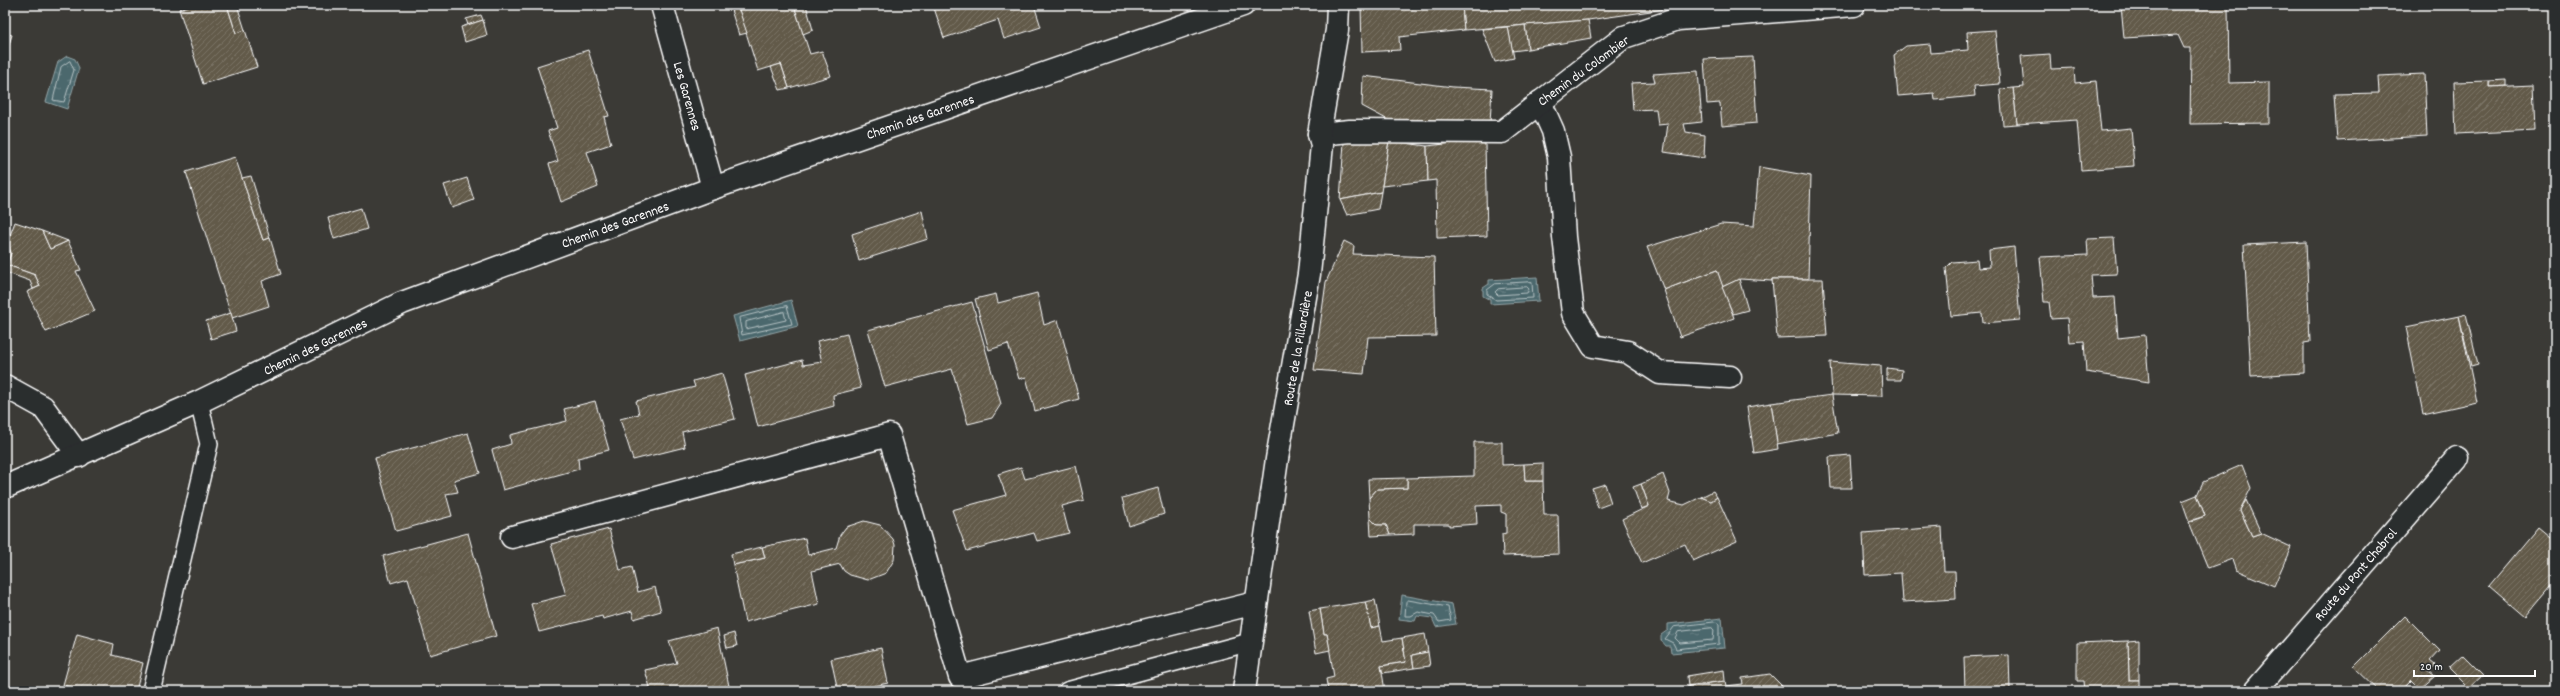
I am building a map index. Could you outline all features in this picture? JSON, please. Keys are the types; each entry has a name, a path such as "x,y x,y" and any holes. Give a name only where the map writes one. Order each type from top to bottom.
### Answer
{"street":[{"name":"Les Garennes","path":"662,5 713,188"},
{"name":"Chemin des Garennes","path":"5,487 79,456 199,402 402,303 713,188 1243,5"},
{"name":"Route de la Pillardière","path":"1244,691 1255,604 1277,459 1309,274 1322,145 1319,134 1337,30 1338,5"},
{"name":"Chemin du Colombier","path":"1319,134 1350,131 1502,132 1624,37 1678,19 1854,5"},
{"path":"1540,102 1553,131 1559,157 1564,237 1573,313 1593,346 1628,352 1660,373 1730,377"},
{"path":"5,386 43,407 79,456"},
{"path":"512,537 889,435 960,677 1255,604"},
{"name":"Route du Pont Chabrol","path":"2255,691 2457,458"}],"lane":[{"path":"151,691 209,444 199,402"},
{"path":"1067,691 1250,642"}],"water":[{"path":"67,56 75,59 79,68 67,109 46,102 58,62"},
{"path":"1537,277 1539,301 1490,304 1490,300 1483,296 1483,288 1489,284 1489,280"},
{"path":"791,300 798,326 740,341 733,316"},
{"path":"1402,595 1452,604 1456,624 1436,627 1432,618 1417,616 1415,621 1399,619"},
{"path":"1722,618 1725,648 1671,653 1670,646 1666,646 1661,640 1661,635 1668,630 1668,624"}],"building":[{"path":"193,5 227,5 236,33 245,30 257,67 203,84 179,9"},
{"path":"227,5 237,5 245,30 236,33"},
{"path":"747,5 794,5 810,54 822,51 831,76 789,88 781,64 758,71 738,7"},
{"path":"794,5 806,5 813,30 803,34"},
{"path":"933,5 1034,5 1041,27 1004,39 998,20 944,38"},
{"path":"1361,5 1462,5 1464,30 1399,37 1400,50 1362,52"},
{"path":"1462,5 1672,5 1672,8 1588,20 1464,30"},
{"path":"2121,5 2228,5 2229,83 2269,82 2269,123 2190,124 2191,48 2184,48 2178,35 2124,38"},
{"path":"738,7 747,33 739,35 731,10"},
{"path":"481,15 483,20 468,25 466,19"},
{"path":"483,20 487,35 465,42 461,27"},
{"path":"1588,20 1591,38 1528,49 1525,25"},
{"path":"1525,25 1528,49 1512,51 1508,27"},
{"path":"1508,27 1514,58 1495,62 1482,29"},
{"path":"1995,30 2000,84 1974,86 1975,96 1935,100 1934,93 1898,96 1894,55 1906,46 1930,44 1931,53 1968,50 1967,32"},
{"path":"5,33 12,35 5,57"},
{"path":"588,50 609,116 604,117 611,144 587,152 598,187 561,202 549,164 558,161 548,131 557,128 537,66"},
{"path":"2050,54 2051,69 2074,68 2075,83 2096,81 2101,131 2131,128 2134,166 2081,170 2077,120 2017,124 2013,88 2024,87 2021,56"},
{"path":"1753,57 1757,123 1722,126 1720,103 1707,104 1704,59"},
{"path":"781,64 789,88 780,90 771,67"},
{"path":"1698,71 1702,122 1684,124 1686,132 1705,135 1704,158 1664,152 1668,124 1658,125 1656,109 1633,110 1631,83 1655,82 1653,74"},
{"path":"2424,74 2427,136 2337,141 2334,94 2379,93 2378,76"},
{"path":"1363,76 1453,87 1492,89 1490,123 1392,122 1362,106"},
{"path":"2506,80 2506,86 2489,87 2489,81"},
{"path":"2489,81 2489,87 2533,85 2535,130 2456,134 2454,82"},
{"path":"2013,88 2017,124 2003,125 2000,89"},
{"path":"1351,138 1389,141 1381,192 1340,200 1344,142"},
{"path":"1389,141 1427,146 1428,181 1382,186"},
{"path":"1463,142 1485,144 1487,236 1437,238 1436,180 1428,181 1427,146"},
{"path":"235,157 263,240 270,238 281,274 262,281 269,306 232,318 186,172"},
{"path":"1759,167 1811,176 1808,279 1772,279 1772,281 1740,279 1722,287 1717,270 1664,290 1647,247 1721,224 1754,226"},
{"path":"251,176 270,238 263,240 242,178"},
{"path":"467,178 474,200 452,208 444,185"},
{"path":"1381,192 1378,209 1347,215 1340,200"},
{"path":"361,208 367,229 334,239 328,218"},
{"path":"922,211 928,239 859,261 852,234"},
{"path":"15,222 42,231 50,249 68,241 81,270 76,271 95,311 46,332 27,292 40,286 35,275 7,265 11,253 7,243"},
{"path":"42,231 68,241 50,249"},
{"path":"2114,238 2117,274 2091,275 2093,298 2115,297 2118,338 2145,335 2149,382 2086,372 2084,341 2069,342 2067,318 2051,319 2049,302 2044,302 2040,257 2088,255 2087,239"},
{"path":"1344,241 1354,246 1353,254 1434,257 1436,336 1368,337 1364,374 1314,370 1326,282"},
{"path":"2306,242 2310,342 2304,343 2304,373 2251,376 2244,245"},
{"path":"7,243 11,253 7,265 35,275 40,286 33,289 30,281 5,272"},
{"path":"2014,247 2020,320 1983,323 1982,313 1951,316 1946,268 1952,262 1977,260 1978,268 1990,267 1989,250"},
{"path":"1717,270 1734,318 1680,337 1664,290"},
{"path":"1739,279 1748,310 1733,314 1722,287"},
{"path":"1772,279 1823,279 1827,336 1777,338"},
{"path":"1037,293 1044,325 1058,320 1079,399 1035,411 1026,377 1019,379 1008,344 989,350 975,299 996,294 998,303"},
{"path":"972,302 1001,404 992,418 968,424 952,369 885,387 868,330"},
{"path":"231,313 236,331 211,339 206,321"},
{"path":"2466,314 2478,364 2471,366 2459,316"},
{"path":"2459,316 2477,402 2423,414 2406,327"},
{"path":"847,334 861,388 833,395 834,406 758,427 745,375 802,360 803,365 822,362 817,341"},
{"path":"1830,362 1881,366 1882,396 1832,395"},
{"path":"1887,368 1902,370 1901,380 1887,380"},
{"path":"722,373 735,419 682,432 685,447 633,460 620,419 639,414 636,401 695,387 693,381"},
{"path":"1832,395 1838,433 1777,444 1771,403"},
{"path":"595,401 609,450 578,458 579,469 503,490 492,450 511,444 510,435 567,421 564,409"},
{"path":"1771,403 1778,449 1754,453 1747,407"},
{"path":"468,433 480,473 454,480 458,492 446,494 452,516 396,531 375,458"},
{"path":"1474,442 1502,442 1502,465 1524,464 1525,481 1543,481 1544,515 1558,515 1559,554 1503,556 1502,534 1506,533 1506,514 1501,512 1501,505 1476,506 1477,524 1449,526 1449,524 1414,524 1414,534 1390,535 1386,525 1377,525 1370,518 1369,498 1377,489 1407,488 1407,478 1474,476"},
{"path":"1850,455 1852,488 1831,488 1829,457"},
{"path":"1543,463 1543,481 1525,481 1524,464"},
{"path":"2242,465 2251,488 2240,510 2252,536 2261,533 2291,547 2274,586 2236,570 2232,559 2208,568 2189,522 2205,516 2197,495 2203,482"},
{"path":"1076,466 1084,500 1062,506 1069,533 1037,541 1034,533 967,551 952,510 1006,495 998,474 1021,467 1025,479"},
{"path":"1663,474 1670,493 1668,501 1684,505 1701,497 1711,501 1717,497 1737,541 1693,561 1685,544 1642,563 1622,519 1649,506 1641,484"},
{"path":"1407,478 1407,488 1377,489 1369,498 1368,479"},
{"path":"1605,484 1611,503 1598,508 1592,488"},
{"path":"1641,484 1649,506 1641,509 1633,487"},
{"path":"1158,488 1164,514 1129,526 1122,498"},
{"path":"1713,491 1717,497 1711,501 1701,497"},
{"path":"2197,495 2205,516 2189,521 2182,501"},
{"path":"2246,500 2261,533 2252,536 2240,510"},
{"path":"1370,518 1377,525 1386,525 1390,535 1371,536"},
{"path":"864,521 880,525 893,539 895,545 894,560 886,573 868,580 850,575 844,571 840,564 812,571 819,604 745,622 733,565 765,558 762,547 805,538 808,555 836,548 840,535 846,527"},
{"path":"1942,527 1944,571 1955,571 1956,599 1903,602 1901,573 1865,575 1863,533"},
{"path":"2538,527 2555,541 2555,581 2525,617 2489,586"},
{"path":"609,529 620,570 632,567 638,592 655,587 661,611 634,619 632,611 603,619 602,616 539,632 531,604 566,595 551,544"},
{"path":"468,533 496,636 430,655 408,578 391,583 383,556"},
{"path":"762,547 765,558 733,565 731,554"},
{"path":"1375,600 1380,626 1371,628 1365,602"},
{"path":"1365,602 1371,628 1380,626 1383,641 1402,638 1406,662 1381,666 1385,691 1328,691 1326,679 1334,677 1327,634 1324,634 1320,609"},
{"path":"1320,609 1324,634 1327,634 1330,650 1316,653 1309,611"},
{"path":"2405,616 2440,651 2431,661 2436,665 2429,671 2435,676 2420,689 2411,680 2400,691 2379,691 2354,667"},
{"path":"717,628 729,686 714,691 651,691 645,670 677,663 669,641"},
{"path":"734,633 737,646 727,648 724,636"},
{"path":"77,634 114,644 112,655 143,663 136,691 85,691 63,685"},
{"path":"1425,634 1428,652 1412,655 1414,668 1383,673 1381,666 1406,662 1402,638"},
{"path":"2139,640 2139,680 2129,680 2128,641"},
{"path":"2128,641 2129,680 2139,680 2139,691 2084,691 2083,681 2077,681 2077,643"},
{"path":"881,648 888,683 851,691 838,691 831,659"},
{"path":"1428,652 1430,666 1414,668 1412,655"},
{"path":"2009,655 2010,691 1965,691 1964,657"},
{"path":"2463,655 2483,675 2469,688 2449,668"},
{"path":"1724,670 1725,681 1688,686 1687,676"},
{"path":"1770,674 1782,686 1783,691 1684,691 1688,690 1688,686 1725,681 1726,686 1743,684 1742,678"}]}
